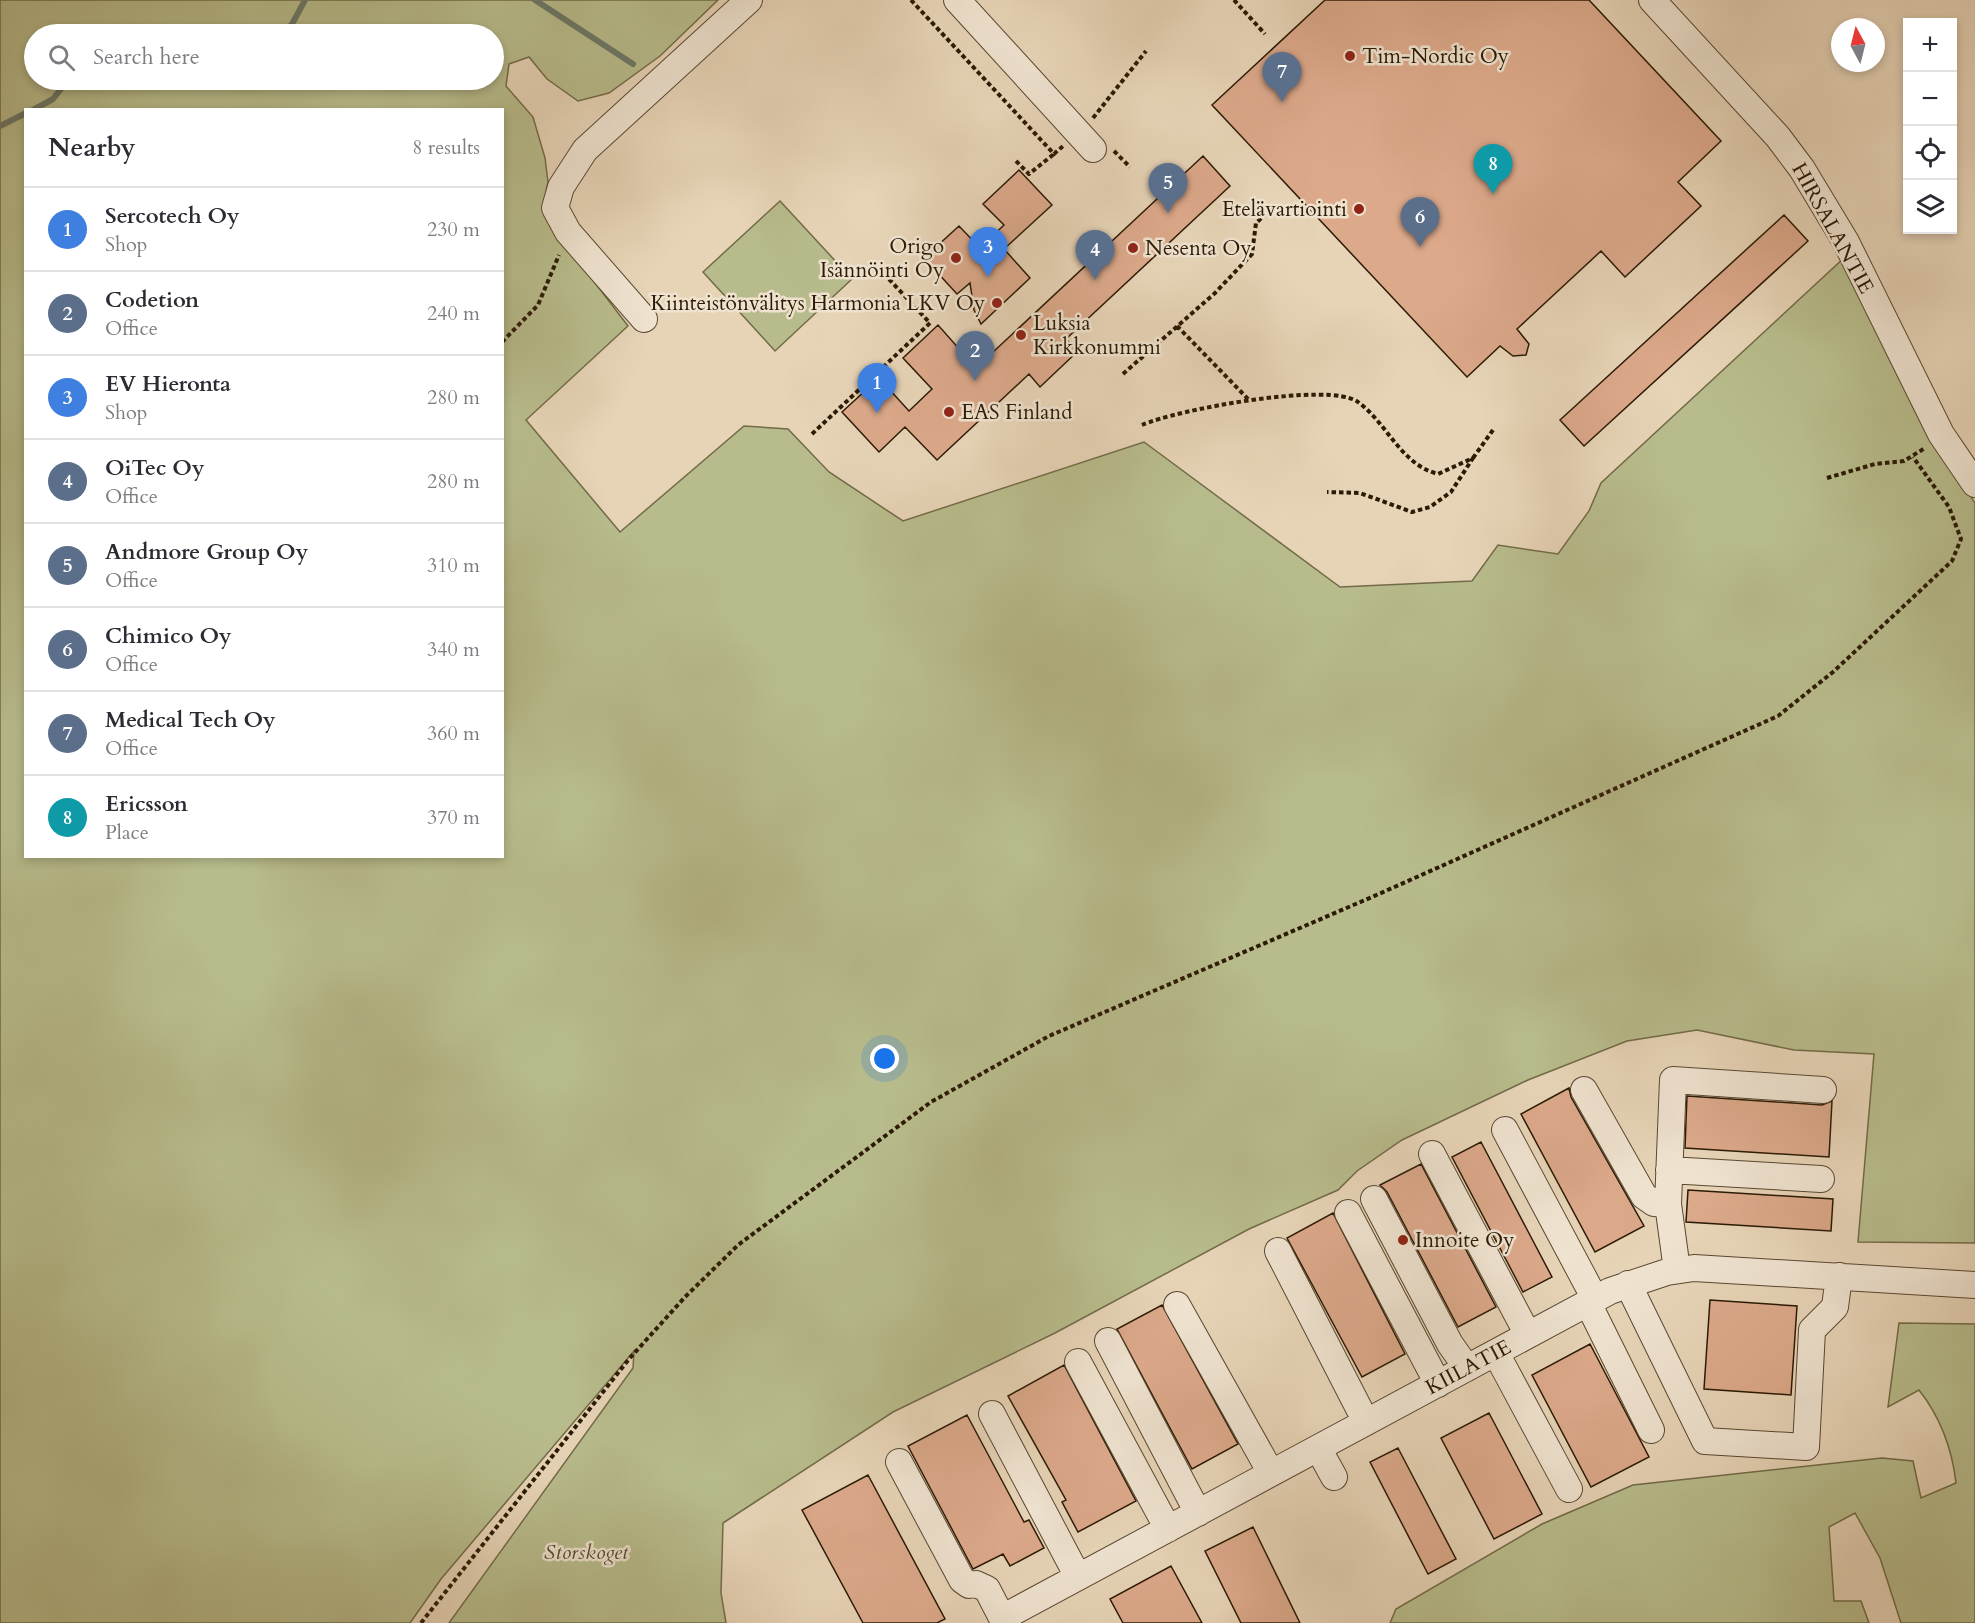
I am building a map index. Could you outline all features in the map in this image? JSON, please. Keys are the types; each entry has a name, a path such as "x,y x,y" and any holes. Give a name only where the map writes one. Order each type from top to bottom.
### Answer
{"street":[{"path":"644,319 568,232 555,208 561,187 585,150 749,0"},
{"path":"957,0 1093,149"},
{"name":"HIRSALANTIE","path":"1652,0 1778,137 1802,170 1846,243 1941,434 1975,484"},
{"path":"1677,1270 1668,1204 1673,1080 1823,1090"},
{"path":"1584,1090 1644,1196 1654,1203 1668,1204"},
{"path":"1505,1130 1591,1301 1650,1430"},
{"path":"1432,1154 1528,1335"},
{"path":"1669,1170 1821,1179"},
{"path":"1374,1200 1450,1344 1467,1368"},
{"path":"1348,1213 1438,1384"},
{"path":"1278,1251 1366,1422"},
{"name":"KIILATIE","path":"899,1462 962,1580 969,1585 976,1584 987,1589 1002,1618 1032,1614 1078,1577 1591,1301 1628,1284 1677,1270 1734,1269 1975,1285"},
{"path":"1628,1284 1705,1442 1806,1447 1812,1330 1835,1307 1839,1276"},
{"path":"1177,1305 1271,1473"},
{"path":"1108,1341 1198,1513"},
{"path":"1496,1353 1569,1489"},
{"path":"1078,1362 1168,1529"},
{"path":"992,1414 1078,1577"},
{"path":"1318,1448 1334,1477"}],"path":[{"path":"1234,0 1265,34"},
{"path":"1016,161 1029,174 1054,154"},
{"path":"1123,374 1215,293 1252,254 1256,223 1276,206"},
{"path":"504,340 538,305 568,232"},
{"path":"812,434 930,323 886,276"},
{"path":"1177,326 1249,400"},
{"path":"1142,425 1157,418 1249,400 1334,393 1357,401 1422,470 1438,474 1473,458"},
{"path":"1327,492 1360,493 1412,513 1430,507 1451,492 1493,430"},
{"path":"1827,478 1913,457 1941,434"},
{"path":"421,1623 629,1359 686,1297 738,1245 931,1102 1048,1036 1372,897 1778,716 1833,672 1952,561 1960,539 1949,507 1913,457"}],"green space":[{"name":"Storskoget","path":"0,0 718,0 660,56 609,93 578,101 547,79 529,57 509,64 506,86 533,117 545,158 548,182 544,201 547,220 628,326 526,420 620,532 744,426 788,429 829,472 903,521 1144,442 1340,587 1472,581 1498,545 1558,554 1589,511 1601,483 1845,257 1916,413 1975,503 1975,1243 1858,1242 1874,1054 1794,1050 1697,1030 1627,1041 1528,1080 1402,1140 1357,1171 1338,1190 1249,1229 1055,1333 893,1412 723,1523 721,1593 726,1623 449,1623 633,1368 634,1351 441,1579 410,1623 0,1623"},
{"path":"780,201 852,279 775,351 703,272"},
{"path":"1899,1323 1975,1324 1975,1623 1901,1623 1880,1558 1855,1513 1829,1527 1834,1601 1861,1601 1869,1623 1390,1623 1396,1609 1542,1524 1633,1485 1882,1458 1913,1461 1921,1498 1956,1483 1952,1458 1944,1434 1934,1411 1919,1390 1888,1407"}],"building":[{"path":"1325,0 1589,0 1721,141 1678,182 1701,206 1625,277 1601,251 1517,329 1529,344 1526,355 1513,356 1500,346 1467,377 1212,105"},
{"path":"1203,156 1230,186 1066,339 1078,351 1040,387 1029,374 937,460 905,427 879,452 842,412 879,378 909,411 932,389 903,358 938,325 976,368"},
{"path":"1019,170 1052,205 1004,249 1030,278 981,324 974,310 970,283 957,294 924,258 959,226 980,248 1004,225 983,204"},
{"path":"1784,215 1808,241 1584,446 1560,420"},
{"path":"1569,1088 1571,1097 1644,1226 1595,1252 1521,1114"},
{"path":"1687,1096 1822,1105 1832,1101 1829,1157 1685,1148"},
{"path":"1481,1142 1552,1277 1523,1292 1452,1157"},
{"path":"1421,1164 1496,1307 1458,1327 1387,1192 1380,1185"},
{"path":"1688,1190 1833,1199 1831,1231 1686,1222"},
{"path":"1333,1213 1405,1354 1362,1377 1287,1238"},
{"path":"1710,1300 1797,1306 1791,1395 1704,1389"},
{"path":"1162,1305 1238,1444 1192,1469 1117,1329"},
{"path":"1590,1344 1649,1457 1591,1487 1532,1375"},
{"path":"1064,1365 1136,1501 1078,1532 1062,1502 1066,1500 1008,1396"},
{"path":"1489,1413 1542,1514 1494,1539 1441,1438"},
{"path":"967,1415 1024,1522 1029,1520 1044,1548 1010,1566 1003,1554 973,1569 908,1446"},
{"path":"1398,1448 1456,1559 1428,1574 1370,1462"},
{"path":"868,1475 945,1619 937,1623 863,1623 802,1510"},
{"path":"1253,1527 1300,1623 1241,1623 1205,1551"},
{"path":"1171,1566 1202,1623 1123,1623 1110,1599"}],"waterway":[{"path":"292,24 305,0"},
{"path":"535,0 633,64"},
{"path":"37,108 53,99 60,90"},
{"path":"0,126 24,114"}],"place":[{"name":"Tim-Nordic Oy","path":"1350,56"},
{"name":"Medical Tech Oy","path":"1282,102"},
{"name":"Ericsson","path":"1493,194"},
{"name":"Etelävartiointi","path":"1359,209"},
{"name":"Andmore Group Oy","path":"1168,213"},
{"name":"Chimico Oy","path":"1420,247"},
{"name":"Nesenta Oy","path":"1133,248"},
{"name":"Origo Isännöinti Oy","path":"956,258"},
{"name":"EV Hieronta","path":"988,277"},
{"name":"OiTec Oy","path":"1095,280"},
{"name":"Kiinteistönvälitys Harmonia LKV Oy","path":"997,303"},
{"name":"Luksia Kirkkonummi","path":"1021,335"},
{"name":"Codetion","path":"975,381"},
{"name":"EAS Finland","path":"949,412"},
{"name":"Sercotech Oy","path":"877,413"},
{"name":"Innoite Oy","path":"1403,1240"}]}
